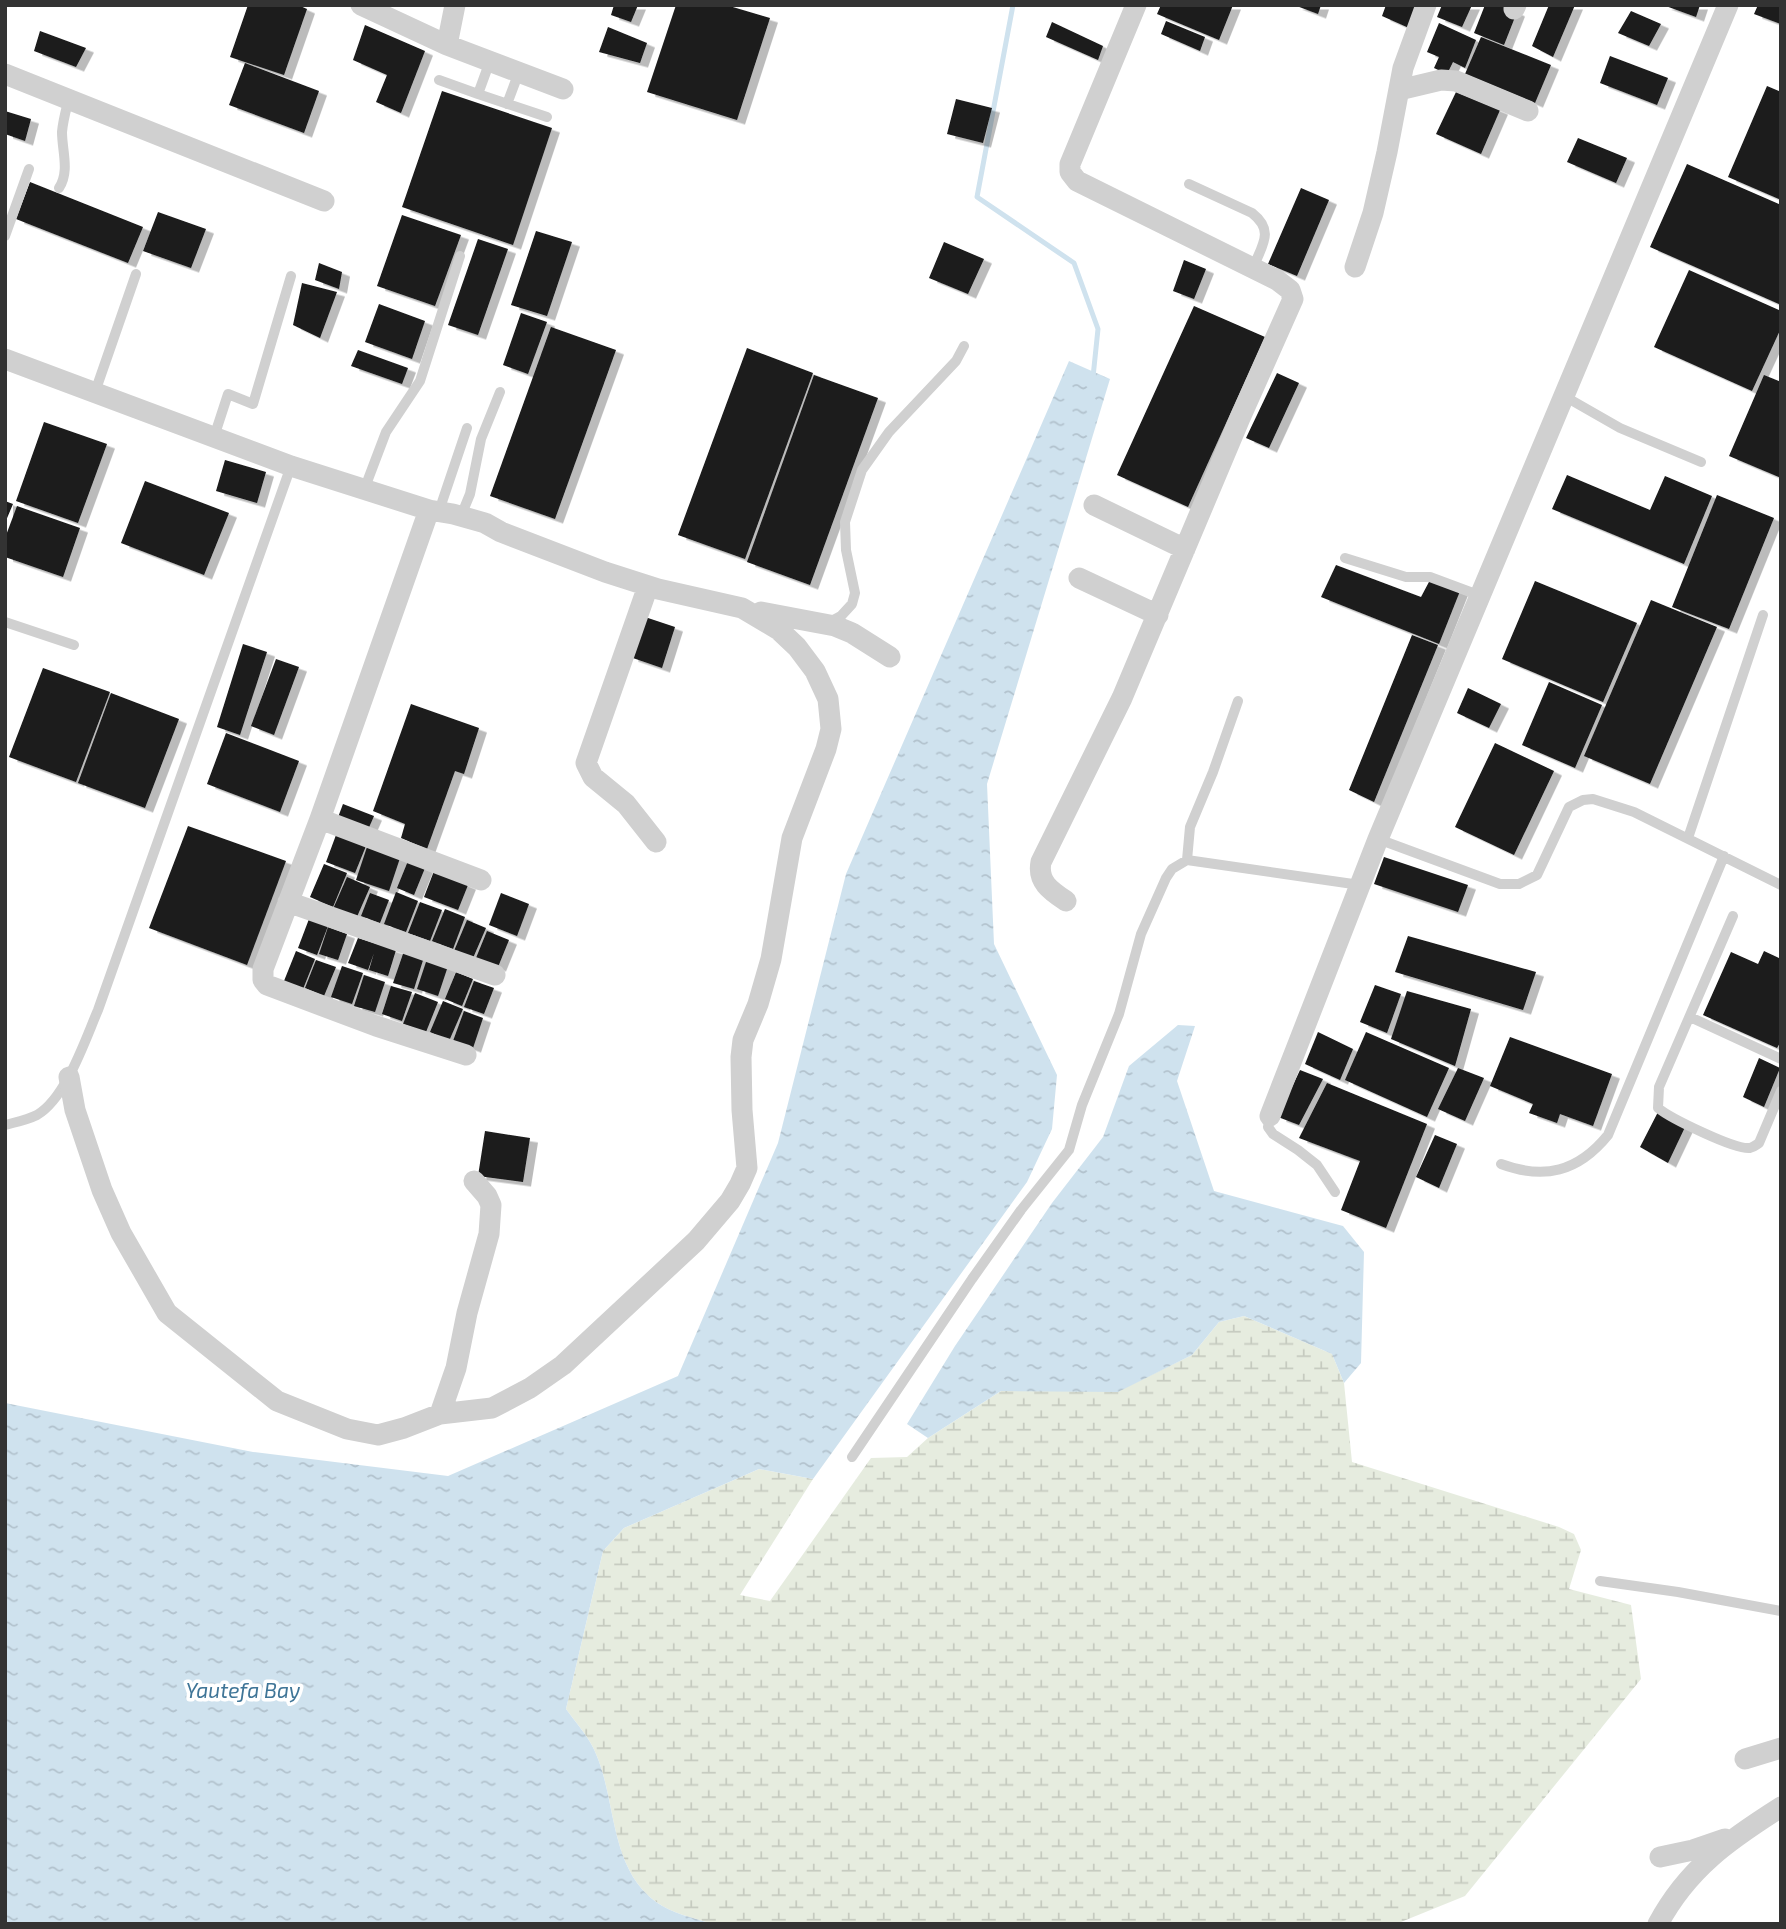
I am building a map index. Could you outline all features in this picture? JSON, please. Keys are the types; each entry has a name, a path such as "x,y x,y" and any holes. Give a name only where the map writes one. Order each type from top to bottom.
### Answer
{"street":[{"path":"361,5 447,45 564,89"},
{"path":"447,45 455,5"},
{"path":"1066,901 1043,882 1041,862 1122,698 1293,299 1290,290 1253,268 1077,181 1070,172 1070,164 1136,5"},
{"path":"1355,267 1373,213 1409,49 1426,5"},
{"path":"1270,1116 1378,839 1728,5"},
{"path":"5,74 324,201"},
{"path":"1399,90 1441,80 1456,81 1528,111"},
{"path":"5,359 291,466 434,511 461,516 648,586 825,624 852,634 890,657"},
{"path":"1094,505 1185,549"},
{"path":"434,511 263,969 263,980 267,985 376,1026 466,1055"},
{"path":"1079,578 1158,615"},
{"path":"648,586 586,763 593,777 626,804 656,842"},
{"path":"69,1077 75,1110 102,1190 121,1233 167,1313 277,1401 347,1429 366,1434 390,1433 440,1414 492,1408 530,1388 564,1364 696,1241 730,1201 747,1168 742,1110 743,1040 758,1004 771,959 792,838 831,729 828,699 815,671 797,647 779,630 742,608"},
{"path":"320,819 481,880"},
{"path":"288,902 495,975"},
{"path":"440,1414 456,1368 467,1313 489,1234 491,1205 474,1181"},
{"path":"1745,1759 1781,1748"},
{"path":"1658,1924 1697,1867 1737,1835 1781,1807"},
{"path":"1660,1857 1693,1850 1737,1835"}],"lane":[{"path":"478,94 490,61"},
{"path":"507,104 519,72"},
{"path":"439,80 547,117"},
{"path":"59,188 65,178 62,135 69,98"},
{"path":"5,236 29,169"},
{"path":"1189,184 1252,213 1261,220 1265,226 1265,238 1253,268"},
{"path":"364,490 386,432 419,382 460,256"},
{"path":"95,392 136,274"},
{"path":"214,437 228,394 253,404 291,276"},
{"path":"825,624 841,616 852,604 855,593 846,550 845,522 862,470 889,432 956,361 964,346"},
{"path":"461,516 470,494 481,439 500,392"},
{"path":"1564,396 1620,428 1701,462"},
{"path":"434,511 467,428"},
{"path":"5,1125 40,1113 69,1077 97,1010 291,466"},
{"path":"1345,558 1406,577 1430,577 1480,596"},
{"path":"1688,838 1763,615"},
{"path":"5,622 74,645"},
{"path":"1187,860 1190,827 1238,701"},
{"path":"1378,839 1500,884 1519,884 1537,875 1569,807 1583,800 1593,799 1634,812 1781,885"},
{"path":"1501,1164 1522,1172 1543,1173 1567,1167 1584,1158 1608,1135 1724,856"},
{"path":"852,1457 972,1279 1069,1150 1082,1105 1119,1014 1142,934 1172,869 1187,860 1360,885"},
{"path":"1733,916 1659,1087 1658,1108 1714,1138 1753,1148 1759,1143 1781,1091"},
{"path":"1690,1017 1781,1059"},
{"path":"1270,1116 1268,1127 1273,1135 1317,1165 1335,1192"},
{"path":"1600,1581 1781,1611"}],"green space":[{"path":"1244,1316 1332,1354 1344,1383 1352,1462 1574,1534 1581,1550 1569,1589 1631,1605 1641,1679 1465,1896 1396,1924 712,1924 669,1909 656,1902 641,1888 622,1853 596,1754 587,1736 566,1709 603,1551 624,1528 759,1469 813,1479 740,1595 770,1601 871,1458 907,1457 928,1438 1001,1391 1118,1391 1192,1355 1219,1322"}],"water":[{"name":"Yautefa Bay","path":"1069,361 1110,379 987,784 994,944 1057,1075 1052,1129 1027,1182 813,1479 759,1469 624,1528 603,1551 566,1709 587,1736 596,1754 622,1853 641,1888 656,1902 669,1909 712,1924 5,1924 5,1403 253,1452 448,1476 678,1376 778,1143 846,874"},
{"path":"1178,1025 1195,1026 1177,1081 1214,1191 1343,1226 1364,1252 1361,1363 1344,1383 1332,1354 1244,1316 1219,1322 1192,1355 1118,1392 1001,1391 928,1438 907,1424 955,1346 1052,1203 1103,1137 1129,1066"}],"building":[{"path":"248,5 298,5 307,9 284,75 230,57"},
{"path":"614,5 638,5 631,22 611,15"},
{"path":"676,5 726,5 770,18 737,120 647,92"},
{"path":"1161,5 1233,5 1219,40 1157,14"},
{"path":"1294,5 1321,5 1318,14"},
{"path":"1386,5 1417,5 1409,28 1382,16"},
{"path":"1442,5 1472,5 1462,27 1437,17"},
{"path":"1485,5 1503,5 1517,12 1504,45 1474,33"},
{"path":"1549,5 1575,5 1553,57 1532,46"},
{"path":"1663,5 1700,5 1696,17"},
{"path":"1758,5 1781,5 1781,24 1754,14"},
{"path":"1631,11 1661,24 1649,46 1618,33"},
{"path":"1166,21 1205,37 1200,51 1161,34"},
{"path":"1052,22 1103,46 1098,60 1046,37"},
{"path":"1439,23 1476,40 1465,68 1453,62 1447,74 1434,68 1439,57 1427,52"},
{"path":"365,25 425,51 401,113 376,102 387,75 353,60"},
{"path":"608,27 647,43 640,63 599,52"},
{"path":"40,31 86,48 76,67 34,51"},
{"path":"1481,37 1551,65 1535,103 1465,74"},
{"path":"1610,56 1668,78 1657,105 1600,83"},
{"path":"245,63 319,91 304,133 229,105"},
{"path":"1767,86 1781,92 1781,200 1728,177"},
{"path":"442,91 552,128 513,245 402,207"},
{"path":"1456,92 1500,110 1481,154 1436,134"},
{"path":"956,99 992,108 983,143 947,134"},
{"path":"5,111 31,119 25,141 5,134"},
{"path":"1578,138 1627,158 1616,183 1567,162"},
{"path":"1687,164 1781,205 1781,305 1650,247"},
{"path":"30,182 143,227 128,263 16,219"},
{"path":"1301,188 1329,200 1297,276 1268,264"},
{"path":"158,212 206,229 191,268 143,251"},
{"path":"402,215 461,235 435,306 377,286"},
{"path":"536,231 572,242 547,316 511,305"},
{"path":"478,239 508,249 478,335 448,325"},
{"path":"944,242 984,259 968,294 929,278"},
{"path":"1184,260 1206,269 1194,299 1173,291"},
{"path":"319,263 342,272 339,289 315,280"},
{"path":"1689,270 1781,311 1781,328 1752,391 1654,347"},
{"path":"302,283 337,292 320,338 293,325"},
{"path":"379,304 425,321 412,359 365,342"},
{"path":"1194,306 1265,337 1188,507 1117,475"},
{"path":"521,313 547,322 528,374 503,365"},
{"path":"551,327 616,350 555,519 490,496"},
{"path":"747,348 813,373 745,559 678,535"},
{"path":"358,350 408,368 402,384 351,366"},
{"path":"1277,373 1299,383 1269,448 1246,438"},
{"path":"814,375 878,398 810,585 747,562"},
{"path":"1764,375 1781,382 1781,478 1729,456"},
{"path":"44,422 107,444 78,523 16,501"},
{"path":"225,460 266,472 257,503 216,491"},
{"path":"1567,475 1650,510 1665,476 1712,496 1684,564 1552,509"},
{"path":"145,481 229,513 204,575 121,543"},
{"path":"1717,495 1774,518 1729,629 1672,607"},
{"path":"5,501 13,504 5,523"},
{"path":"17,506 80,528 63,577 5,557 5,538"},
{"path":"1336,565 1421,597 1430,580 1460,591 1439,644 1321,597"},
{"path":"1535,581 1637,623 1603,702 1502,659"},
{"path":"1651,600 1717,627 1650,784 1584,756"},
{"path":"645,617 675,627 662,668 630,657"},
{"path":"1412,635 1438,645 1374,802 1349,790"},
{"path":"243,644 267,652 240,735 217,727"},
{"path":"276,659 299,667 274,735 251,726"},
{"path":"43,668 110,692 76,782 9,757"},
{"path":"1549,682 1602,705 1575,768 1522,745"},
{"path":"1468,688 1501,704 1489,728 1457,713"},
{"path":"111,693 179,719 145,808 78,783"},
{"path":"411,704 479,728 464,774 455,771 427,849 401,838 405,824 373,811"},
{"path":"226,733 299,761 280,812 207,784"},
{"path":"1495,743 1554,771 1514,855 1455,827"},
{"path":"343,804 374,816 367,832 337,820"},
{"path":"188,826 286,861 247,965 149,928"},
{"path":"336,835 366,846 355,873 326,862"},
{"path":"368,844 401,855 389,891 356,880"},
{"path":"1384,857 1468,885 1458,912 1374,884"},
{"path":"408,861 425,868 414,895 397,888"},
{"path":"324,864 347,873 333,907 310,897"},
{"path":"434,871 468,885 458,910 424,897"},
{"path":"347,877 370,887 356,919 333,909"},
{"path":"396,892 418,901 406,932 384,924"},
{"path":"370,893 389,900 380,923 361,916"},
{"path":"501,893 529,904 517,936 489,925"},
{"path":"420,902 442,910 430,941 408,933"},
{"path":"445,909 465,917 453,949 432,941"},
{"path":"309,919 328,926 317,955 298,948"},
{"path":"467,920 486,928 473,958 454,951"},
{"path":"328,927 347,934 338,960 319,954"},
{"path":"487,931 509,940 498,967 476,958"},
{"path":"1408,936 1536,972 1523,1010 1395,972"},
{"path":"358,938 396,950 388,976 369,970 374,953 368,970 348,963"},
{"path":"296,951 315,959 303,989 284,981"},
{"path":"404,951 424,957 414,989 393,983"},
{"path":"1764,951 1781,959 1781,1041 1777,1048 1703,1015 1731,952 1758,964"},
{"path":"427,959 448,966 438,996 417,989"},
{"path":"316,960 336,967 324,996 305,988"},
{"path":"342,966 363,973 352,1004 331,997"},
{"path":"456,972 473,979 462,1006 445,999"},
{"path":"364,975 385,982 375,1012 354,1006"},
{"path":"474,981 494,988 484,1014 464,1007"},
{"path":"1375,985 1401,994 1387,1033 1360,1022"},
{"path":"391,986 412,992 402,1021 382,1014"},
{"path":"1407,991 1471,1009 1455,1066 1391,1039"},
{"path":"415,993 438,1002 426,1032 403,1024"},
{"path":"443,1001 463,1009 449,1041 430,1032"},
{"path":"464,1011 483,1018 473,1048 453,1041"},
{"path":"1318,1032 1353,1049 1340,1080 1305,1064"},
{"path":"1366,1032 1449,1068 1427,1117 1345,1080"},
{"path":"1510,1037 1612,1074 1593,1126 1560,1114 1557,1123 1529,1113 1533,1104 1490,1086"},
{"path":"1759,1058 1780,1068 1764,1107 1743,1097"},
{"path":"1458,1068 1484,1078 1465,1121 1438,1109"},
{"path":"1300,1070 1323,1079 1299,1125 1278,1117"},
{"path":"1327,1083 1427,1124 1386,1228 1341,1210 1360,1161 1299,1138"},
{"path":"1658,1112 1686,1125 1668,1163 1640,1147"},
{"path":"485,1131 530,1138 523,1182 478,1176"},
{"path":"1435,1135 1457,1144 1439,1188 1416,1177"}],"waterway":[{"path":"1013,5 977,197 1074,263 1098,329 1093,377"}]}
